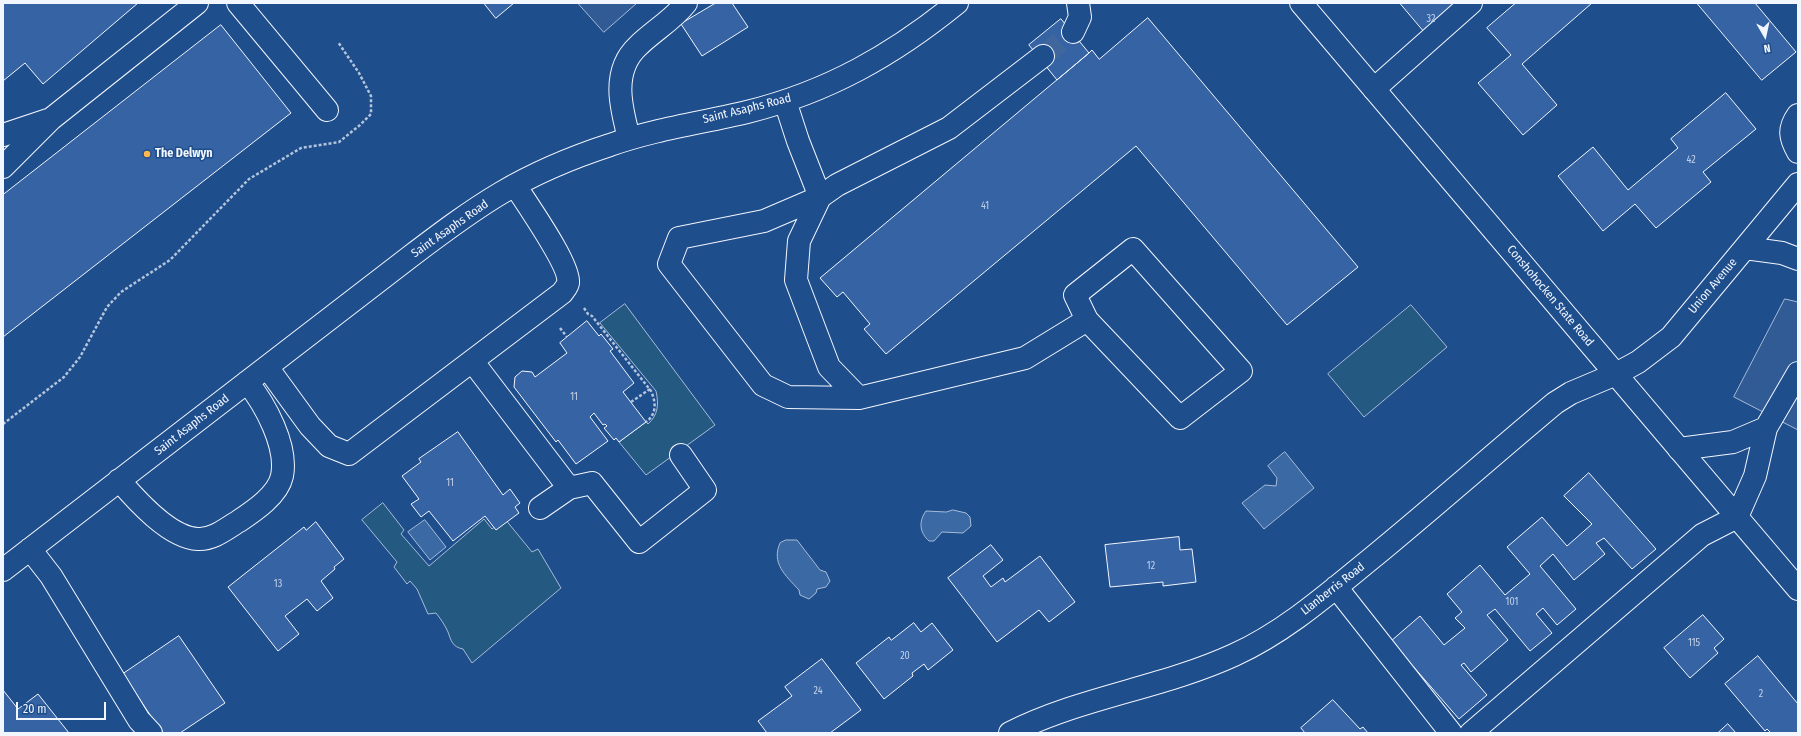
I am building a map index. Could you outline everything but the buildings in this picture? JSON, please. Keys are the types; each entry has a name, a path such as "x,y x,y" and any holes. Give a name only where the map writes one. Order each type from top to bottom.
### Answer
{"street":[{"path":"3,167 52,120 197,3"},
{"path":"238,3 327,110"},
{"path":"629,138 620,104 620,83 626,63 636,47 686,3"},
{"name":"Saint Asaphs Road","path":"3,570 267,366 464,217 515,185 578,156 629,138 676,126 746,112 785,101 823,87 890,53 923,31 957,3"},
{"path":"1073,32 1080,17 1078,3"},
{"name":"Conshohocken State Road","path":"1301,3 1795,584"},
{"path":"1374,88 1471,3"},
{"path":"1043,56 949,128 837,185 820,197 764,221 679,238 669,264 763,385 788,398 859,398 1025,358 1087,320"},
{"path":"785,101 798,141 820,197 799,241 796,280 829,367 859,398"},
{"path":"1798,115 1793,122 1790,131 1791,139 1798,152"},
{"path":"3,135 52,120"},
{"name":"Union Avenue","path":"1616,374 1638,362 1671,337 1798,184"},
{"path":"267,366 310,426 329,446 349,454 473,362 562,293 568,283 567,271 554,246 515,185"},
{"path":"1745,248 1782,253 1798,259"},
{"path":"1133,249 1241,371 1180,418 1087,320 1075,295 1133,249"},
{"path":"473,362 569,488"},
{"name":"Llanberris Road","path":"1010,733 1051,715 1169,679 1235,655 1288,623 1336,587 1555,402 1594,382 1616,374"},
{"path":"1471,733 1702,535 1737,517 1755,476 1766,428 1798,374"},
{"path":"119,480 144,508 182,535 198,539 215,536 248,515 274,493 282,477 283,459 268,414 258,395 247,382"},
{"path":"1679,449 1733,442 1766,428"},
{"path":"540,508 569,488 592,483 638,542 705,490 681,455"},
{"path":"30,549 51,576 139,720 151,733"},
{"path":"1336,587 1451,733"}],"path":[{"path":"3,424 64,377 80,356 107,307 121,292 170,260 249,179 301,148 339,142 371,114 371,96 359,73 338,42"},
{"path":"578,312 584,308 588,314 592,316 650,389 655,400 655,408 651,418 646,422"},
{"path":"565,322 559,326 566,337"},
{"path":"631,402 650,389"}],"shaded area":[{"path":"578,3 637,3 604,32"},
{"path":"1785,299 1798,302 1798,430 1734,397"},
{"path":"625,304 715,425 646,475 619,442 646,422 648,424 654,417 657,409 656,391 600,323"},
{"path":"1411,305 1447,347 1364,417 1328,374"},
{"path":"1285,452 1314,488 1264,529 1242,503 1265,485 1276,486 1277,478 1268,466"},
{"path":"383,503 404,530 401,534 429,566 484,519 492,529 505,519 532,552 538,549 561,588 472,663 463,649 456,647 452,643 441,619 436,613 428,614 417,589 410,581 407,584 394,567 397,562 362,520"},
{"path":"953,510 966,513 970,517 971,526 963,533 942,532 934,541 929,541 921,527 923,515 926,511 946,512"},
{"path":"425,520 446,547 430,560 408,532"},
{"path":"786,540 797,540 820,570 826,572 830,581 826,587 817,589 816,593 809,599 800,595 799,590 784,574 778,563 777,557 780,543"}],"tunnel":[{"path":"1043,56 1073,32"}],"place":[{"name":"The Delwyn","path":"147,154"}]}
